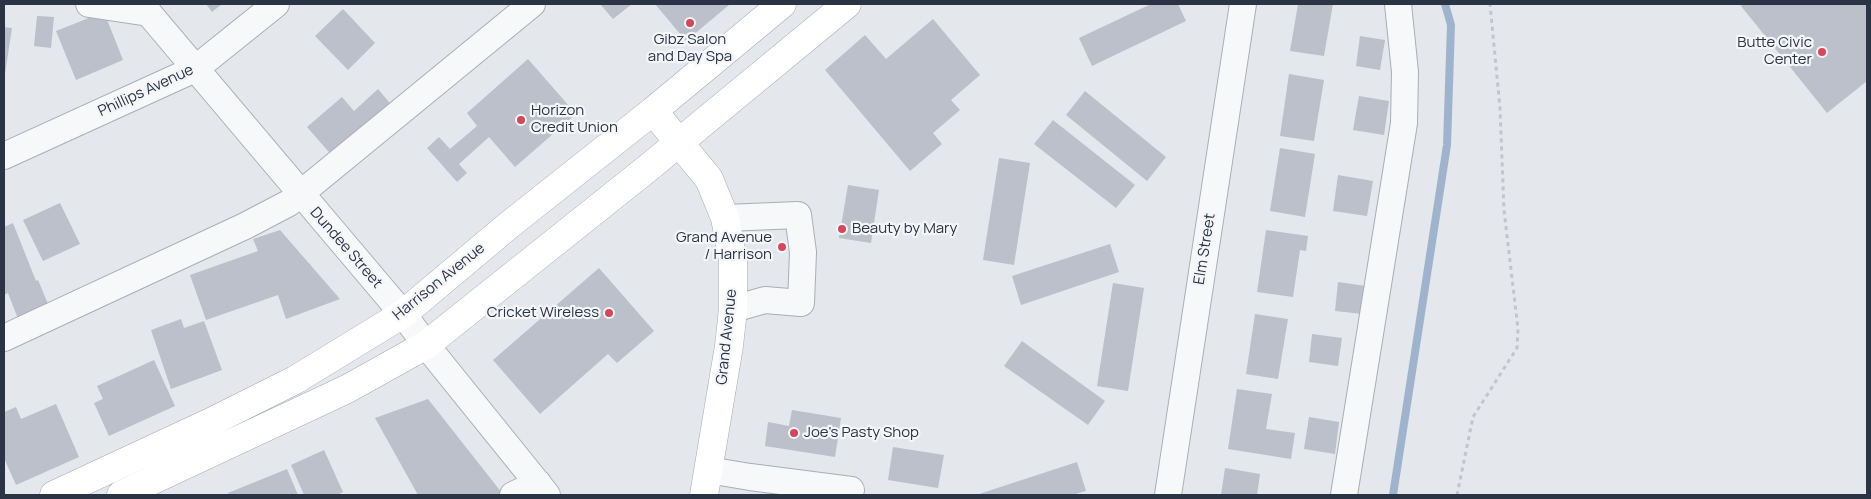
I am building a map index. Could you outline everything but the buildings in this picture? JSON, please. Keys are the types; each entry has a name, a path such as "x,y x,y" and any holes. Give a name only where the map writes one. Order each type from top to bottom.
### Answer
{"main road":[{"name":"Harrison Avenue","path":"54,495 211,422 295,380 403,314 509,225 653,111 782,4"},
{"path":"121,495 347,389 426,345 846,4"},
{"name":"Grand Avenue","path":"653,111 709,179 725,218 733,260 733,309 729,346 706,483"}],"street":[{"path":"89,4 145,8"},
{"name":"Phillips Avenue","path":"4,156 195,69 276,4"},
{"path":"4,338 251,224 289,202 532,4"},
{"name":"Elm Street","path":"1168,495 1243,4"},
{"path":"1344,495 1404,123 1405,72 1398,4"},
{"name":"Dundee Street","path":"145,8 403,314 543,489"},
{"path":"725,218 798,215 803,252 802,302 765,300 733,309"},
{"path":"706,483 750,477 852,490"},
{"path":"513,495 543,489"}],"path":[{"path":"1457,495 1473,417 1517,348 1518,329 1504,210 1500,108 1490,4"}],"waterway":[{"path":"1393,495 1447,145 1451,25 1445,4"}],"place":[{"name":"Gibz Salon and Day Spa","path":"690,23"},
{"name":"Butte Civic Center","path":"1822,52"},
{"name":"Horizon Credit Union","path":"521,120"},
{"name":"Beauty by Mary","path":"842,229"},
{"name":"Grand Avenue / Harrison","path":"782,247"},
{"name":"Cricket Wireless","path":"609,313"},
{"name":"Joe's Pasty Shop","path":"794,433"}]}
